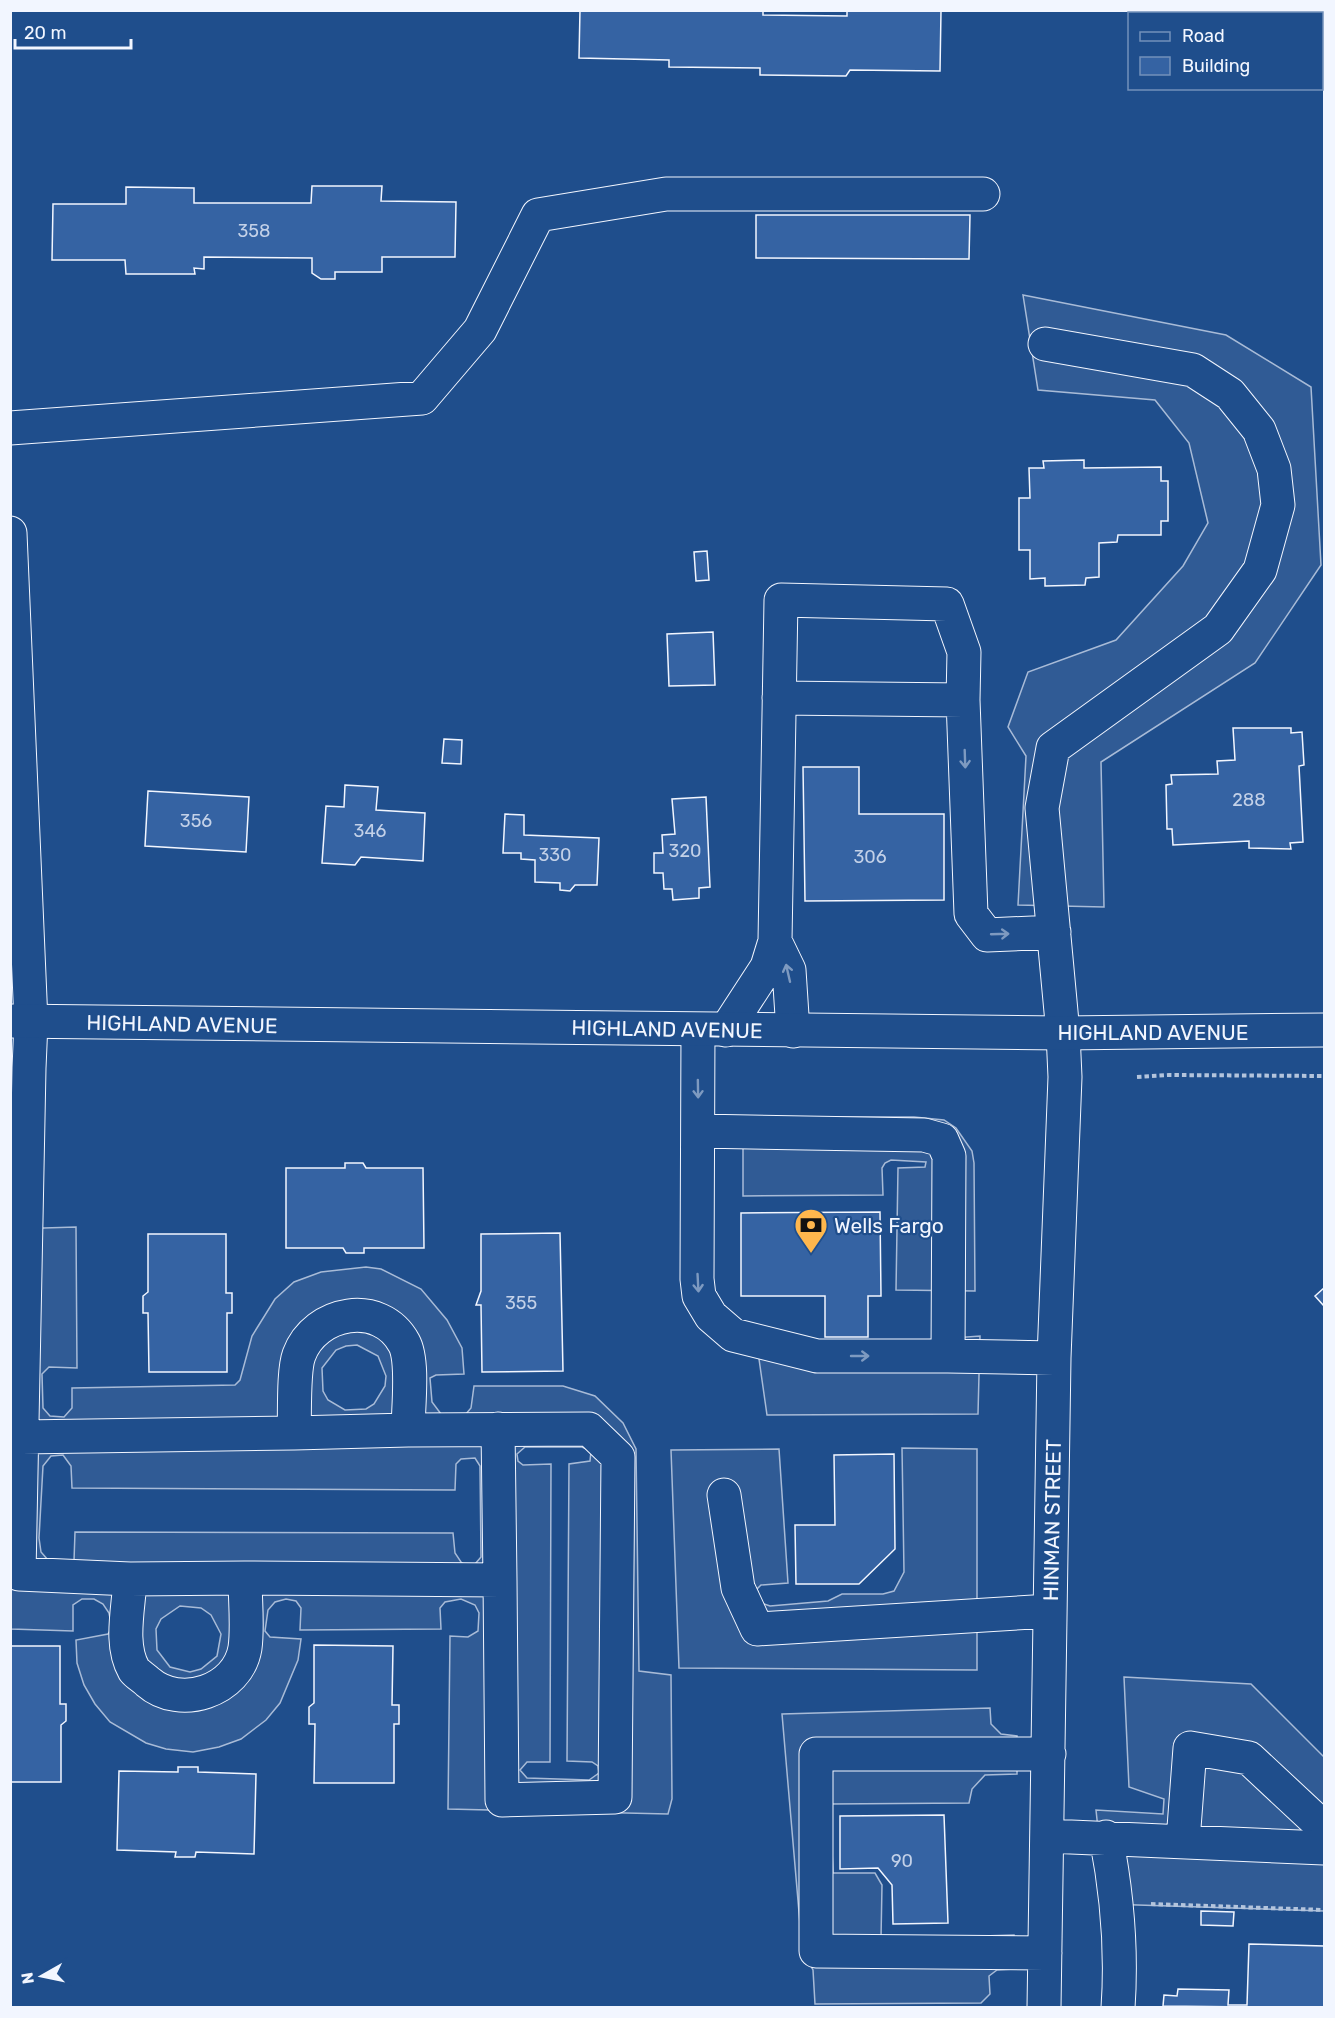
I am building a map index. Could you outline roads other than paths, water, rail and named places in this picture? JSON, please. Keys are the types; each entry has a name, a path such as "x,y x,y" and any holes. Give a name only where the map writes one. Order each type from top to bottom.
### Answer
{"main road":[{"path":"10,428 422,398 480,330 538,215 666,194 983,194"},
{"name":"HINMAN STREET","path":"1044,2007 1054,1358 1065,1077 1064,1033 1042,808 1053,748 1218,629 1260,570 1278,505 1274,469 1259,430 1230,394 1194,370 1045,344"},
{"path":"10,532 21,1022 22,1437 19,1574 130,1579 500,1580"},
{"path":"1054,932 987,935 971,914 963,700 964,652 946,604 781,600 775,941 762,976 712,1030 698,1131 697,1279 699,1296 711,1316 733,1335 817,1356 1054,1358"},
{"path":"779,698 963,700"},
{"path":"775,941 789,970 793,1030"},
{"name":"HIGHLAND AVENUE","path":"21,1022 1064,1033 1324,1030"},
{"path":"698,1131 924,1135 942,1140 949,1156 948,1356"},
{"path":"294,1433 298,1357 306,1342 328,1321 357,1316 385,1322 405,1345 408,1358 408,1430"},
{"path":"22,1437 408,1430 498,1429 589,1429 618,1457 615,1797 502,1800 498,1429"},
{"path":"724,1495 738,1588 757,1629 1050,1611"},
{"path":"130,1579 126,1646 135,1671 158,1690 182,1697 209,1691 233,1676 245,1648 244,1578"},
{"path":"1183,1841 1190,1748 1249,1758 1324,1828"},
{"path":"1045,1953 816,1951 816,1755 1049,1754"},
{"path":"1048,1836 1324,1848"},
{"path":"1106,1838 1114,1876 1119,1943 1118,2007"}],"place":[{"name":"Wells Fargo","path":"811,1254"}]}
